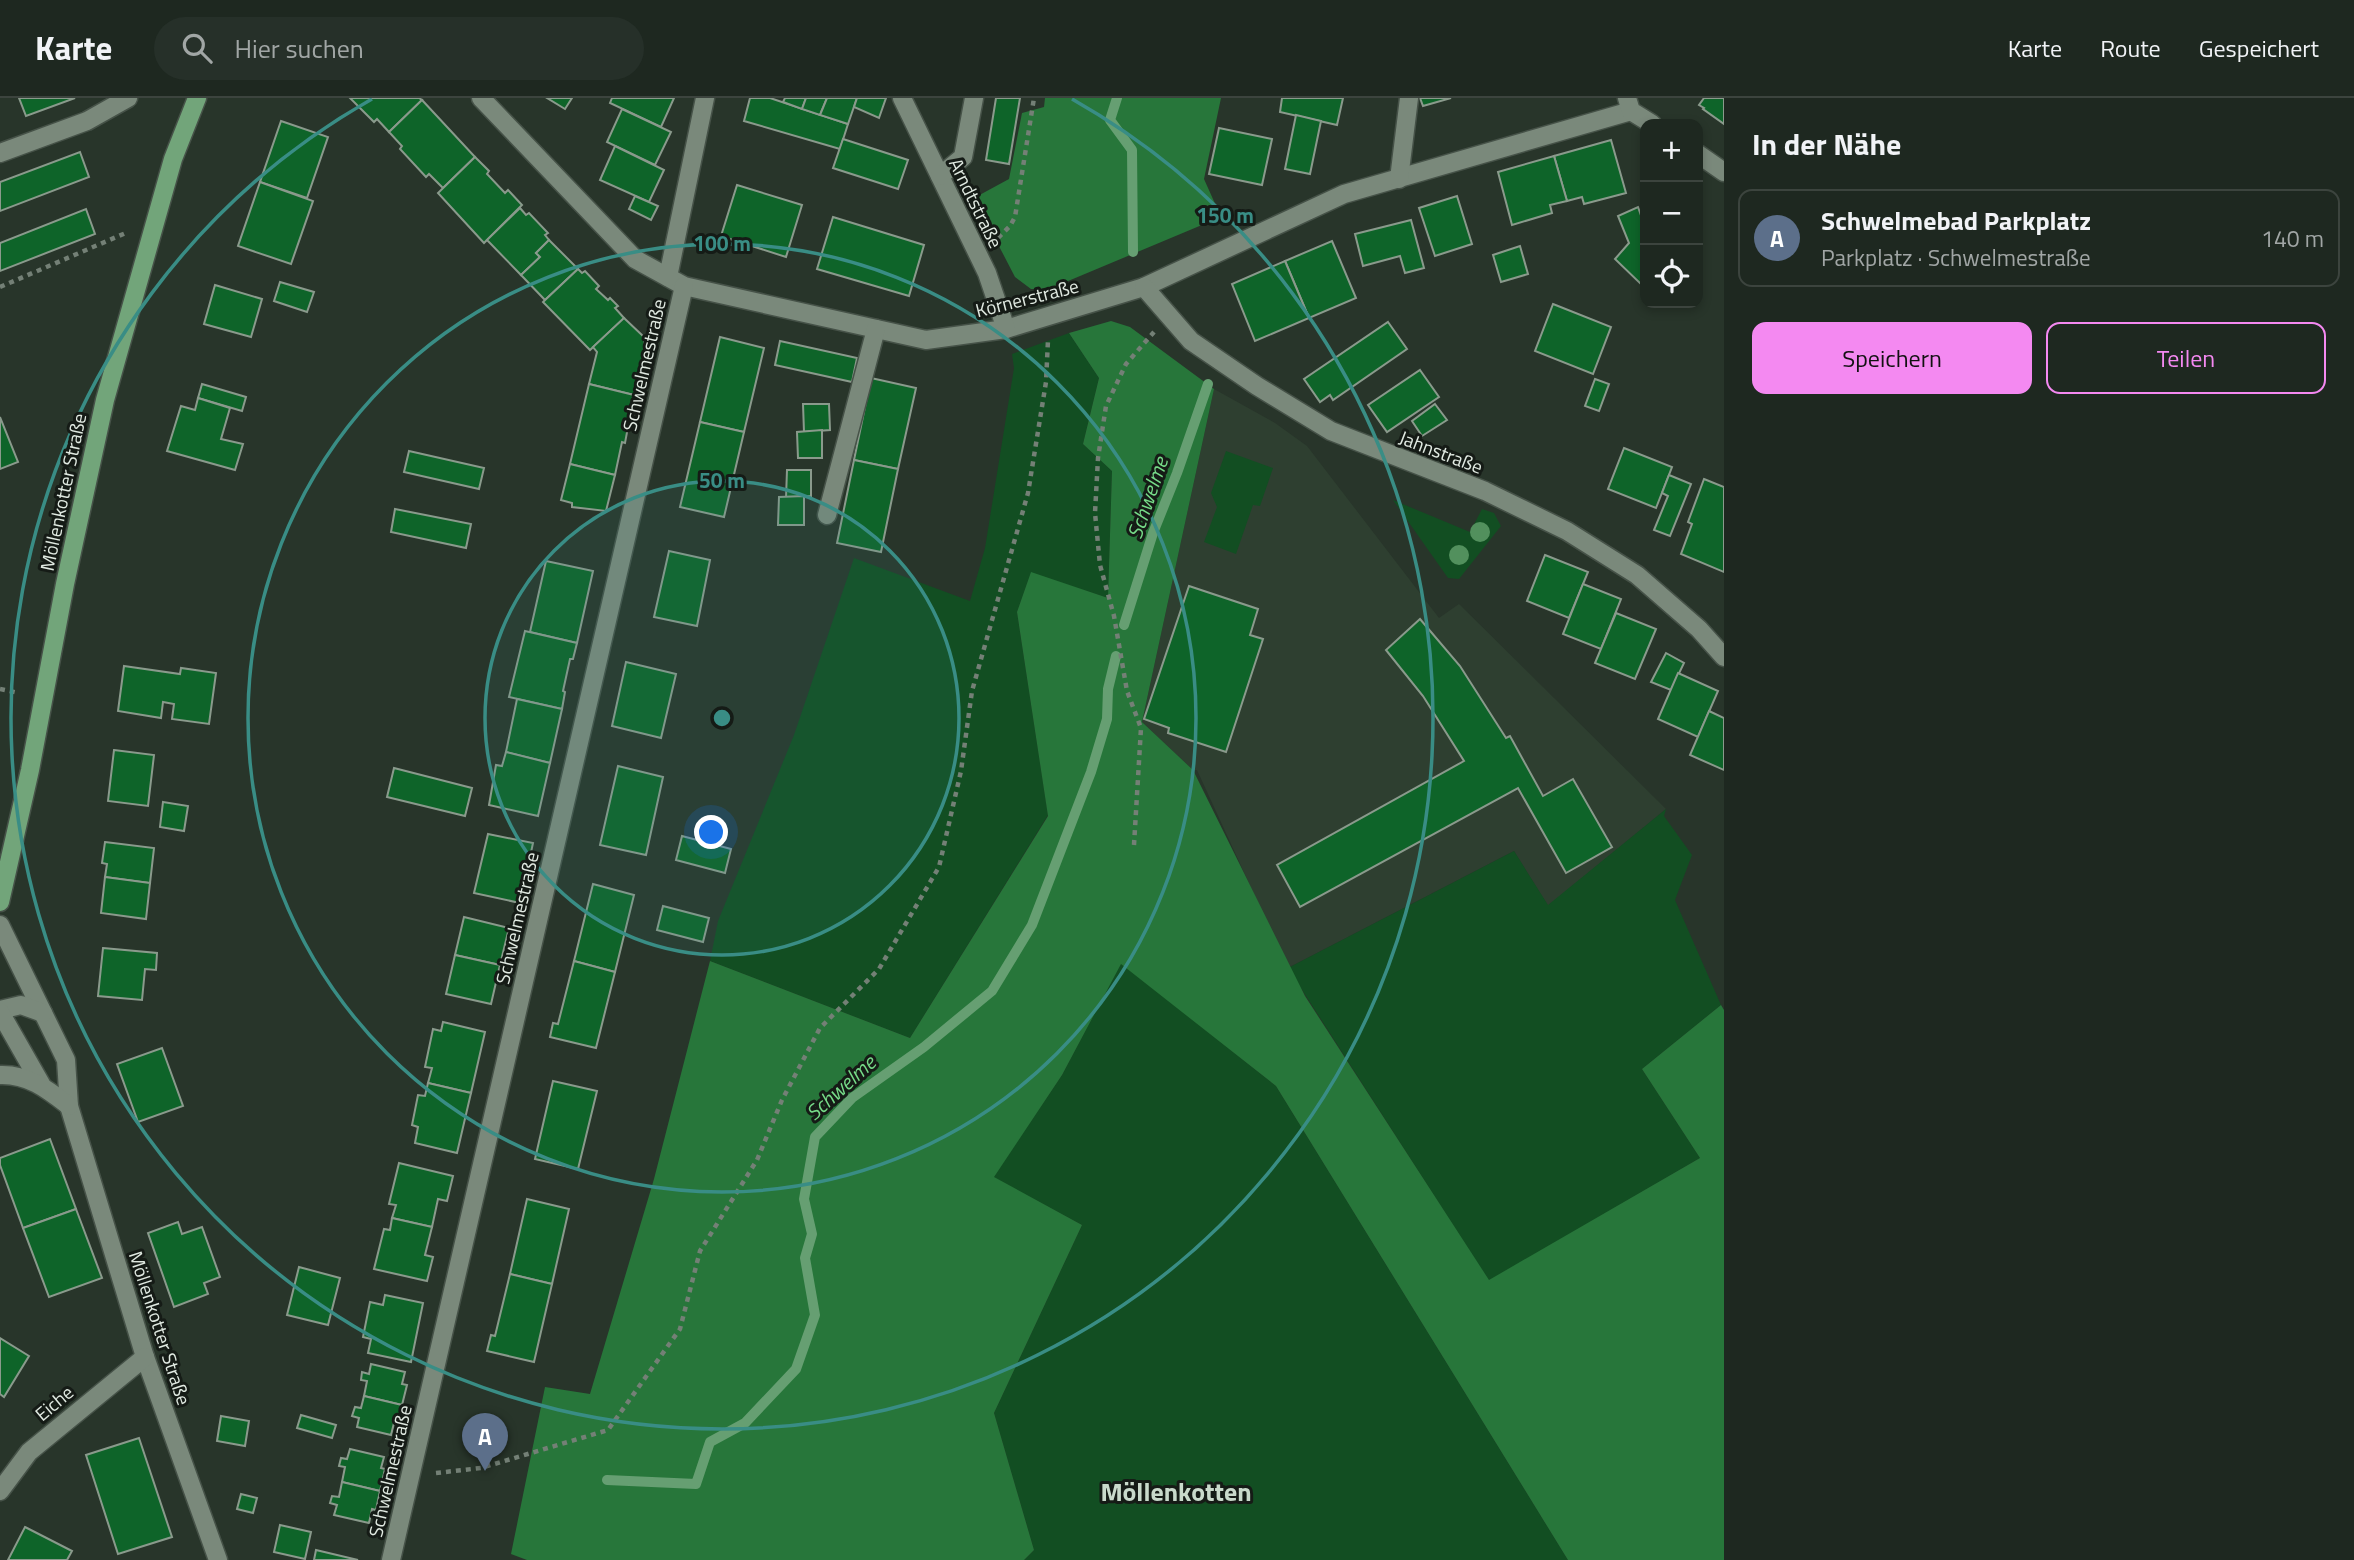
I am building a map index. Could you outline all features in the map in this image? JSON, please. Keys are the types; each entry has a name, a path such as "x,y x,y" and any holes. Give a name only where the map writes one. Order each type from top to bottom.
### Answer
{"main road":[{"name":"Möllenkotter Straße","path":"0,902 28,782 65,584 105,400 173,159 197,98"}],"street":[{"path":"0,153 87,121 126,98"},
{"name":"Körnerstraße","path":"481,98 635,259 676,281 926,340 1006,329 1144,286 1344,194 1399,179 1629,104"},
{"name":"Schwelmestraße","path":"391,1560 676,281 705,98"},
{"name":"Arndtstraße","path":"902,98 987,273 1006,329"},
{"path":"940,176 963,157 974,98"},
{"path":"1399,179 1409,98"},
{"path":"1629,104 1646,119"},
{"path":"1703,157 1724,172"},
{"name":"Jahnstraße","path":"1144,286 1191,341 1256,386 1331,432 1485,491 1567,531 1637,575 1699,629 1724,657"},
{"path":"827,514 876,329"},
{"name":"Möllenkotter Straße","path":"0,925 66,1060 69,1106 145,1357 218,1560"},
{"path":"41,1084 0,1011 21,1006 43,1013"},
{"path":"0,1075 15,1074 41,1084 69,1106"},
{"name":"Eiche","path":"0,1491 29,1452 145,1357"}],"path":[{"path":"976,252 1002,236 1014,217 1034,98"},
{"path":"0,287 156,220"},
{"path":"411,1475 481,1468 608,1430 680,1329 700,1251 757,1160 782,1100 820,1028 879,969 939,867 961,771 972,691 1028,493 1046,382 1049,316"},
{"path":"1134,845 1141,728 1127,691 1114,616 1100,565 1095,513 1098,458 1106,407 1126,364 1171,317"}],"shaded area":[{"path":"1214,389 1275,423 1307,446 1439,618 1459,604 1666,809 1548,906 1514,851 1288,968 1197,770 1193,770 1142,722"}],"green space":[{"path":"1045,98 1221,98 1204,179 1221,217 1049,289 1031,289 1015,277 974,198 1009,179 1022,113 1044,107"},
{"path":"1111,321 1130,327 1214,389 1142,722 1193,770 1305,996 1489,1280 1700,1158 1642,1069 1721,1005 1724,1010 1724,1560 1568,1560 1276,1086 1121,964 1062,1075 994,1177 1082,1225 994,1413 1034,1550 1024,1560 527,1560 511,1554 545,1387 590,1394 654,1179 710,961 910,1038 1048,816 1017,612 1031,572 1108,598 1112,471 1083,444 1099,378 1069,333"},
{"path":"1069,333 1099,378 1083,444 1112,471 1108,598 1031,573 1017,612 1048,815 910,1038 710,961 718,921 794,735 854,558 970,601 985,548 1014,368 1012,354"},
{"path":"1226,451 1273,468 1260,506 1253,505 1236,554 1204,542 1217,507 1211,493"},
{"path":"1393,500 1470,532 1482,509 1494,513 1501,526 1459,579 1448,578"},
{"path":"1666,809 1664,816 1692,855 1675,900 1721,1005 1642,1069 1700,1158 1489,1281 1288,968 1514,851 1548,905"},
{"path":"1121,963 1276,1086 1568,1560 1024,1560 1034,1550 994,1413 1082,1225 993,1177 1062,1075"}],"building":[{"path":"19,98 75,98 26,116"},
{"path":"350,98 422,100 389,132 377,119 374,122"},
{"path":"547,98 572,98 565,109"},
{"path":"612,98 674,98 661,127 610,103"},
{"path":"750,98 770,98 848,124 840,149 744,121"},
{"path":"785,98 806,98 802,109 783,102"},
{"path":"806,98 827,98 820,115 802,109"},
{"path":"827,98 857,98 848,124 820,115"},
{"path":"857,98 886,98 879,118 854,107"},
{"path":"996,98 1020,98 1009,164 986,160"},
{"path":"1282,98 1343,98 1337,125 1280,112"},
{"path":"1420,98 1451,98 1423,106"},
{"path":"1704,98 1724,98 1724,124 1699,105"},
{"path":"422,100 475,157 443,188 429,174 426,177 400,149 402,146 389,132"},
{"path":"622,109 671,132 655,165 607,142"},
{"path":"1296,115 1321,121 1310,174 1285,169"},
{"path":"281,121 328,137 307,198 260,182"},
{"path":"1219,128 1272,139 1262,185 1209,174"},
{"path":"843,139 908,160 898,189 833,168"},
{"path":"1611,140 1626,193 1584,204 1582,197 1567,201 1554,156"},
{"path":"615,146 664,170 649,202 600,180"},
{"path":"80,152 89,177 0,211 0,182"},
{"path":"1554,156 1567,201 1550,205 1552,213 1512,225 1498,172"},
{"path":"475,157 505,193 508,190 522,205 484,243 438,193"},
{"path":"260,182 313,201 291,264 238,246"},
{"path":"737,185 802,205 786,257 721,236"},
{"path":"635,196 658,206 651,220 629,209"},
{"path":"1457,196 1472,244 1435,256 1419,208"},
{"path":"1638,207 1640,283 1615,259 1629,243 1618,216"},
{"path":"520,208 526,215 529,213 548,233 545,235 549,240 536,253 540,257 521,275 487,240"},
{"path":"86,209 95,234 0,271 0,243"},
{"path":"833,217 924,245 909,296 817,269"},
{"path":"1411,220 1424,268 1405,273 1400,256 1363,266 1355,234"},
{"path":"549,240 578,269 545,300 521,275 540,257 536,253"},
{"path":"1332,241 1356,298 1309,318 1285,261"},
{"path":"1520,246 1528,274 1501,282 1493,255"},
{"path":"1285,261 1309,318 1255,341 1232,284"},
{"path":"578,269 582,273 585,271 599,286 596,289 618,306 615,308 624,318 590,350 543,302"},
{"path":"280,282 314,292 307,312 274,301"},
{"path":"215,285 262,299 251,337 204,324"},
{"path":"1553,304 1611,327 1593,374 1535,351"},
{"path":"624,318 644,337 647,349 634,395 589,384 597,352 593,347"},
{"path":"1388,322 1407,349 1333,400 1330,395 1320,402 1304,379"},
{"path":"720,337 764,348 744,432 700,422"},
{"path":"780,341 857,358 852,382 775,365"},
{"path":"1420,370 1439,397 1387,432 1368,405"},
{"path":"871,378 916,388 898,469 854,460"},
{"path":"1595,379 1609,384 1599,411 1585,406"},
{"path":"202,384 246,397 242,411 198,398"},
{"path":"589,384 634,395 625,443 622,442 615,475 570,464"},
{"path":"198,398 230,408 221,439 243,444 235,470 167,451 181,406 195,410"},
{"path":"803,404 829,404 830,430 804,432"},
{"path":"1435,404 1447,420 1422,436 1412,421"},
{"path":"0,417 18,462 0,469"},
{"path":"700,422 744,432 724,517 680,507"},
{"path":"822,430 822,458 798,458 797,432"},
{"path":"1624,448 1672,467 1656,508 1608,489"},
{"path":"409,451 484,468 479,489 404,472"},
{"path":"854,460 898,469 881,552 837,543"},
{"path":"570,464 615,475 606,511 572,507 572,503 561,500"},
{"path":"787,470 811,470 811,496 786,498"},
{"path":"1669,475 1691,484 1670,536 1654,530 1668,496 1662,493"},
{"path":"1704,479 1724,487 1724,572 1681,554 1692,524 1688,522"},
{"path":"804,496 804,525 778,525 779,497"},
{"path":"395,509 471,524 466,548 391,532"},
{"path":"669,551 710,560 697,626 654,617"},
{"path":"1545,555 1588,572 1569,618 1527,601"},
{"path":"546,561 593,571 577,643 530,632"},
{"path":"1583,584 1621,599 1601,649 1563,634"},
{"path":"1189,586 1258,609 1250,635 1263,639 1226,752 1168,733 1169,728 1144,719"},
{"path":"1616,613 1656,629 1635,679 1595,663"},
{"path":"1420,619 1460,666 1506,738 1510,736 1543,796 1573,779 1612,847 1566,873 1518,788 1300,907 1277,865 1464,761 1423,696 1386,650"},
{"path":"525,631 577,643 573,659 570,659 562,709 509,697"},
{"path":"1666,653 1684,663 1671,690 1651,682"},
{"path":"626,662 676,674 661,738 612,726"},
{"path":"124,666 180,674 181,668 216,673 209,724 172,719 174,704 163,702 161,718 118,711"},
{"path":"1678,673 1718,691 1698,737 1658,719"},
{"path":"517,699 562,709 550,763 506,752"},
{"path":"1709,711 1724,718 1724,770 1690,755"},
{"path":"114,750 154,755 148,806 108,801"},
{"path":"506,752 550,763 538,816 489,805 496,765 502,766"},
{"path":"618,766 663,777 646,855 600,845"},
{"path":"394,768 472,788 465,816 387,797"},
{"path":"163,802 188,806 184,831 160,827"},
{"path":"488,834 533,843 520,903 474,893"},
{"path":"682,836 731,849 725,873 676,860"},
{"path":"105,842 154,848 150,883 105,877 107,864 102,863"},
{"path":"105,877 150,883 146,919 101,913"},
{"path":"593,884 634,895 615,972 574,961"},
{"path":"663,906 709,918 703,942 657,930"},
{"path":"464,917 509,928 500,965 455,955"},
{"path":"103,948 157,953 156,970 145,969 142,1000 98,996"},
{"path":"455,955 500,965 491,1004 446,994"},
{"path":"574,961 615,972 596,1048 550,1037 553,1023 558,1024"},
{"path":"443,1022 485,1032 471,1093 428,1083 432,1068 425,1067 433,1029 441,1031"},
{"path":"162,1048 183,1106 138,1122 117,1064"},
{"path":"553,1081 597,1091 578,1169 535,1159"},
{"path":"428,1083 471,1093 457,1153 415,1143 418,1127 412,1125 418,1095 425,1096"},
{"path":"50,1139 76,1209 23,1228 0,1165 0,1158"},
{"path":"399,1163 453,1176 447,1201 438,1199 432,1227 392,1218 396,1205 389,1204"},
{"path":"527,1199 569,1209 552,1284 510,1274"},
{"path":"76,1209 102,1278 49,1297 23,1228"},
{"path":"392,1218 432,1227 425,1255 433,1257 427,1281 374,1269 384,1229 390,1230"},
{"path":"178,1222 182,1234 202,1227 220,1277 204,1283 208,1294 174,1307 148,1233"},
{"path":"299,1267 340,1278 328,1325 287,1315"},
{"path":"510,1274 552,1284 534,1362 487,1351 491,1335 495,1336"},
{"path":"385,1295 423,1303 411,1362 368,1353 371,1339 363,1337 370,1302 383,1305"},
{"path":"0,1338 29,1356 4,1397 0,1394"},
{"path":"371,1364 405,1372 402,1384 407,1385 402,1405 364,1396 367,1381 361,1380 362,1372 369,1374"},
{"path":"364,1396 402,1405 398,1423 394,1423 391,1435 357,1427 359,1418 352,1416 355,1407 361,1408"},
{"path":"301,1415 336,1425 332,1438 297,1428"},
{"path":"221,1416 249,1421 245,1446 217,1441"},
{"path":"139,1438 172,1537 118,1554 86,1455"},
{"path":"350,1449 384,1457 381,1468 385,1469 380,1491 342,1482 345,1467 339,1466 341,1458 347,1459"},
{"path":"342,1482 380,1491 376,1510 372,1509 369,1523 334,1515 337,1505 330,1503 332,1496 339,1497"},
{"path":"241,1494 257,1498 253,1513 237,1509"},
{"path":"280,1525 311,1532 305,1559 274,1552"},
{"path":"25,1527 72,1551 67,1560 8,1560"},
{"path":"316,1550 358,1560 314,1560"}],"waterway":[{"name":"Schwelme","path":"1117,98 1110,120 1132,150 1133,252"},
{"name":"Schwelme","path":"1124,625 1153,533 1208,384"},
{"name":"Schwelme","path":"607,1480 696,1484 710,1442 745,1423 796,1369 815,1315 805,1258 812,1234 804,1199 815,1137 852,1098 924,1047 992,991 1032,925 1091,772 1107,719 1108,689 1116,656"}],"place":[{"name":"Schwelmebad Parkplatz","path":"485,1471"}],"district":[{"name":"Möllenkotten","path":"1176,1492"}]}
